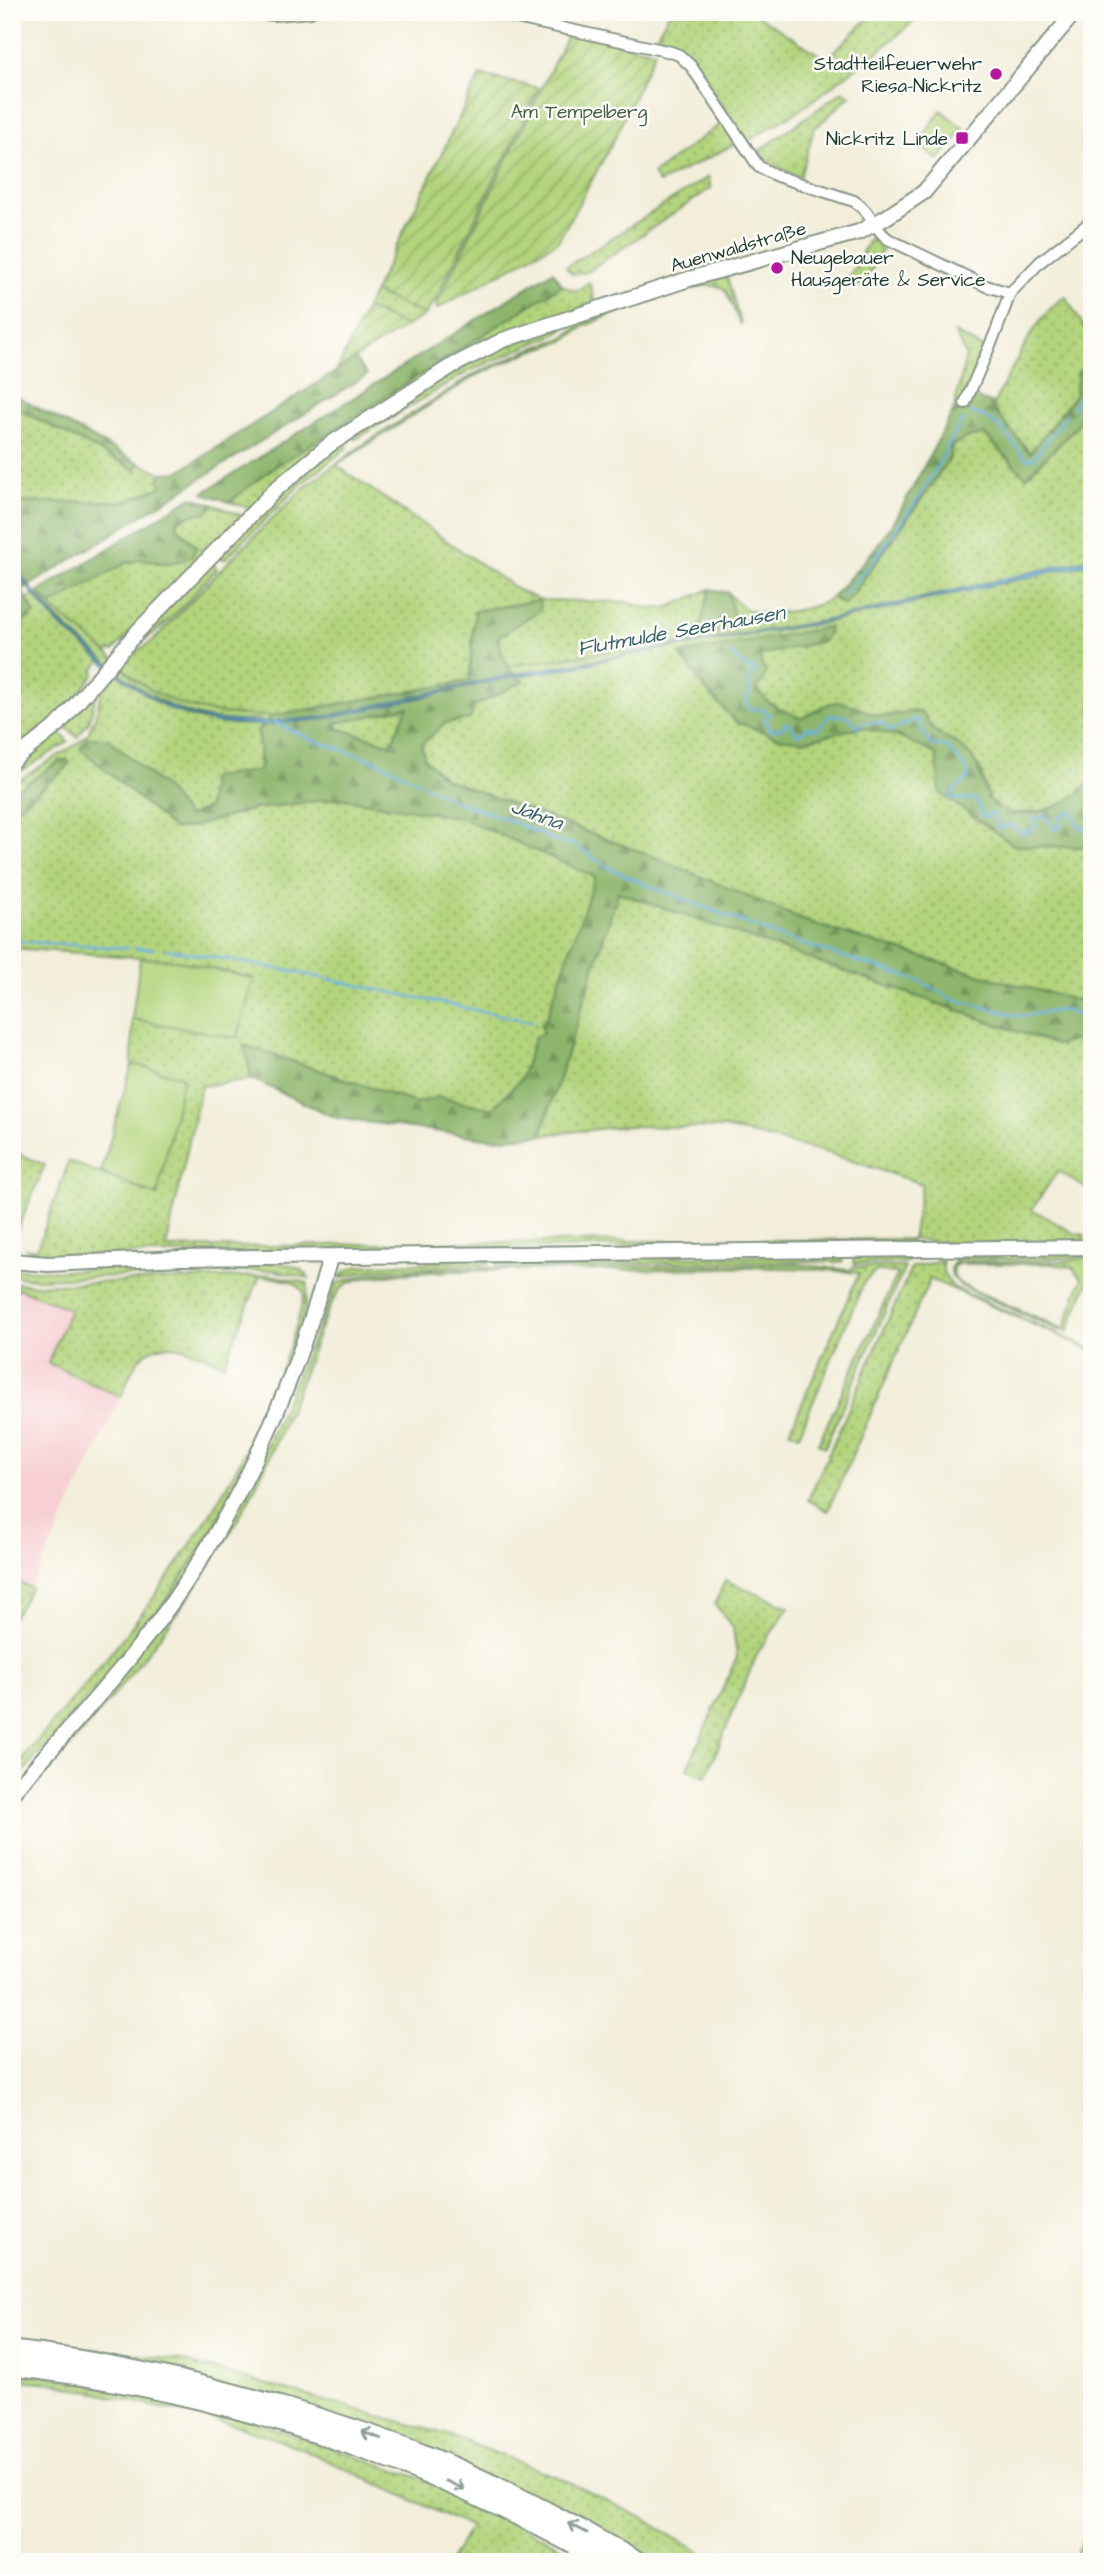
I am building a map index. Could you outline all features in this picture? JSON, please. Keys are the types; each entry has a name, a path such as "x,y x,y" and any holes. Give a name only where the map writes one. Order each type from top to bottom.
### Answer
{"highway":[{"path":"12,2351 131,2369 234,2393 353,2429 429,2457 502,2490 575,2526 637,2562"},
{"path":"12,2366 64,2371 208,2400 315,2431 418,2469 511,2511 606,2562"}],"street":[{"path":"240,12 274,15 311,12"},
{"path":"489,12 636,43 679,55 691,66 759,167 777,176 855,201 862,205 888,239 986,286 1010,293"},
{"name":"Auenwaldstraße","path":"12,761 58,724 117,654 256,509 329,444 478,352 503,340 611,303 859,232 874,224 924,192 1075,12"},
{"path":"965,403 998,329 1010,293 1040,262 1092,221"},
{"path":"12,1261 48,1264 182,1258 1092,1247"},
{"path":"12,1793 100,1692 171,1604 194,1569 255,1460 311,1321 330,1258"}],"shaded area":[{"path":"12,1287 70,1309 49,1363 121,1397 31,1588 12,1580"}],"green space":[{"path":"670,12 752,12 826,59 875,12 925,12 880,50 800,110 746,142 696,64 687,54 657,34"},
{"name":"Am Tempelberg","path":"569,32 655,51 615,138 558,241 437,309 436,305"},
{"name":"Am Tempelberg","path":"480,75 539,88 435,301 425,315 374,292"},
{"path":"843,91 850,96 814,129 800,177 778,167 759,151"},
{"path":"941,110 964,129 938,160 918,144"},
{"path":"723,122 737,143 659,183 653,174"},
{"path":"708,177 711,188 587,272 572,274 566,267"},
{"path":"870,238 885,245 863,286 846,283"},
{"path":"553,271 562,285 270,470 229,502 203,493"},
{"path":"726,274 741,324 726,291 721,287 708,285 615,313 585,326 564,341 529,352 475,376 336,465 520,591 540,600 626,602 651,609 669,607 710,589 698,635 737,628 728,593 745,609 764,613 803,609 833,597 839,603 892,541 949,460 952,446 969,436 976,437 984,433 1026,476 1076,427 1092,389 1092,777 1070,802 1041,811 1003,811 989,799 980,768 954,741 938,735 929,726 924,714 914,711 881,716 822,706 813,714 800,718 766,702 758,691 757,684 761,655 824,641 829,627 680,655 708,692 843,731 861,727 897,736 937,754 940,793 1015,846 1092,847 1092,997 1075,1000 991,978 810,923 657,858 445,779 425,759 421,745 445,723 469,719 474,706 524,681 516,676 828,620 689,643 688,640 507,666 497,638 539,600 475,611 469,681 271,716 219,715 180,704 140,683 120,665 131,654 153,641 306,486 364,444 475,374 528,350 563,338 584,322"},
{"path":"589,282 595,303 476,348 250,508 229,502 270,470 562,285 576,291"},
{"path":"374,292 425,315 406,326 366,308"},
{"path":"1065,296 1092,340 1092,362 1078,372 1075,395 1030,453 993,410 993,404 1043,317"},
{"path":"366,308 406,326 337,370"},
{"path":"568,324 558,333 471,370 356,439 352,437 480,355"},
{"path":"955,333 983,348 959,410 953,412 966,356"},
{"path":"355,359 367,375 29,586 12,565 12,503 127,501 161,487 159,479 162,473 178,472"},
{"path":"1092,362 1092,389 1076,427 1026,477 984,434 969,436 952,446 949,460 846,604 839,603 833,597 873,551 897,517 953,412 968,410 971,396 993,404 994,410 1030,453 1075,395 1078,372"},
{"path":"12,394 139,463 136,470 12,406"},
{"path":"12,406 136,469 139,463 162,473 159,479 161,487 127,501 12,503"},
{"path":"339,446 348,447 302,483 225,559 220,558 220,554 298,474"},
{"path":"192,497 212,504 209,511 178,521 177,527 196,547 192,557 172,563 144,559 126,563 50,606 38,592"},
{"path":"212,504 241,515 113,651 107,653 50,606 119,565 142,559 169,563 184,558 196,547 177,526 178,521 208,509"},
{"path":"212,562 217,569 175,614 152,635 127,648"},
{"path":"12,568 27,587 22,591 35,614 12,629"},
{"path":"710,589 728,593 737,628 698,636"},
{"path":"36,593 129,674 153,691 202,710 271,716 266,722 210,719 156,698 133,684 90,649 70,631"},
{"path":"33,595 57,623 101,661 67,709 12,756 12,629 34,614 27,599"},
{"path":"540,600 540,610 497,638 507,666 515,674 411,697 412,700 516,676 524,681 474,706 470,719 445,723 421,745 425,759 445,779 657,858 810,923 991,978 1075,1000 1092,997 1092,1036 1057,1045 618,892 541,1135 494,1139 336,1118 252,1079 244,1045 416,1103 439,1097 492,1109 521,1079 535,1037 543,1033 541,1025 547,1016 595,877 462,818 339,798 254,809 191,827 174,829 80,748 87,738 108,738 165,788 188,817 208,808 211,778 260,770 258,729 265,725 271,716 469,681 475,611","holes":["408,707 391,744 337,728 337,723"]},
{"path":"829,627 824,641 761,655 761,664 766,672 761,684 756,687 766,700 800,718 839,702 881,716 912,712 924,714 933,729 960,746 972,758 990,800 1000,809 1013,813 1028,814 1060,805 1085,788 1092,777 1092,847 1015,846 940,793 936,754 897,736 861,727 804,741 779,738 736,722 708,692 680,654"},
{"path":"689,640 689,643 515,674 507,666"},
{"path":"115,672 150,697 188,716 216,723 265,725 258,730 260,770 211,778 208,808 188,817 165,788 140,767 87,738 81,748 174,829 191,827 254,809 339,798 462,818 596,877 547,1017 541,1025 543,1033 535,1037 521,1079 492,1109 439,1097 416,1103 244,1045 252,1079 201,1086 166,1248 912,1239 911,1242 92,1255 51,1254 26,1249 37,1249 69,1161 157,1196 183,1077 132,1064 132,1019 237,1038 253,978 175,960 12,948 12,812 66,768 60,761 12,793 12,784 77,744 88,734 102,689"},
{"path":"98,687 89,722 77,737 65,726"},
{"path":"408,706 391,744 337,728 337,723"},
{"path":"60,732 68,742 12,777 12,766"},
{"path":"67,759 70,763 66,768 12,812 12,793"},
{"path":"618,892 1056,1045 1092,1036 1092,1192 1058,1171 1032,1209 1074,1233 1085,1235 1084,1241 953,1244 912,1239 922,1184 825,1152 725,1128 627,1126 541,1135"},
{"path":"140,958 175,960 254,979 237,1038 132,1019"},
{"path":"132,1064 183,1077 157,1196 101,1172"},
{"path":"15,1152 45,1165 12,1242 12,1159"},
{"path":"1083,1252 1083,1255 1069,1258 951,1259 952,1255"},
{"path":"905,1254 907,1262 854,1264 853,1255"},
{"path":"843,1255 842,1262 496,1265 496,1259"},
{"path":"1092,1256 1092,1273 1067,1332 1064,1328 1082,1278 1072,1267 1051,1264 960,1264 955,1265 952,1270 956,1280 962,1285 1061,1328 1061,1331 961,1286 951,1275 950,1268 955,1262 1070,1261"},
{"path":"489,1259 489,1264 367,1271 339,1278 346,1271 359,1266"},
{"path":"943,1261 943,1272 953,1287 1092,1350 930,1279 828,1511 808,1500 910,1271 912,1267"},
{"path":"246,1262 289,1265 304,1272 309,1278 272,1270 187,1273 189,1263"},
{"path":"172,1263 177,1270 176,1274 39,1279 22,1278 12,1273 18,1269 62,1271"},
{"path":"795,1264 850,1270 853,1267 905,1267 825,1447 818,1444 898,1273 876,1271 864,1282 799,1435 790,1431 859,1273 769,1268 463,1271 371,1277 344,1286 324,1319 263,1470 216,1556 134,1670 12,1812 12,1802 106,1693 260,1460 337,1283 368,1274 444,1269"},
{"path":"267,1274 308,1283 307,1298 291,1358 240,1478 197,1554 165,1601 110,1672 12,1785 12,1770 124,1637 159,1591 222,1494 273,1390 295,1331 304,1294 291,1282 260,1276 224,1364 180,1347 157,1347 138,1361 121,1397 48,1363 70,1309 17,1288 12,1289 12,1282 31,1285"},
{"path":"12,1580 31,1588 12,1619"},
{"path":"725,1580 789,1607 758,1652 706,1776 687,1769 737,1657 733,1628 715,1604"},
{"path":"12,2339 178,2360 452,2436 562,2479 641,2517 717,2562 650,2562 525,2494 12,2345"},
{"path":"12,2372 52,2377 233,2414 434,2483 592,2562 449,2562 470,2527 301,2448 232,2424 52,2383 12,2379"},
{"path":"1089,2528 1092,2528 1086,2562 1073,2562"}],"water":[{"path":"1092,558 1092,563 828,622 516,676 324,719 265,725 215,723 172,710 155,701 115,672 57,623 12,568 12,565 58,621 156,700 187,713 215,720 266,722 323,717 515,674 828,620"}],"waterway":[{"path":"1073,408 1092,370"},
{"path":"971,413 988,418 1009,437 1026,459 1034,458 1066,415"},
{"path":"843,596 903,521 937,467 962,420"},
{"path":"730,653 748,669 753,668 756,671 747,682 750,691 746,701 748,709 762,709 769,715 765,720 769,730 781,729 786,723 791,725 798,735 809,727 817,730 829,716 838,715 848,717 857,727 867,722 883,723 890,731 914,720 919,721 931,745 945,746 969,773 967,780 951,793 952,799 973,799 979,804 981,815 985,817 993,814 998,829 1011,824 1021,833 1029,832 1036,825 1034,819 1047,816 1053,828 1057,829 1062,825 1059,818 1072,811 1077,825 1092,832"},
{"name":"Jahna","path":"274,722 310,739 381,763 454,800 558,842 573,844 609,868 647,885 784,938 920,981 952,999 1019,1016 1063,1010 1092,1019"},
{"path":"12,941 127,948"},
{"path":"135,948 154,949"},
{"path":"167,949 280,969 533,1022"}],"place":[{"name":"Stadtteilfeuerwehr Riesa-Nickritz","path":"996,74"},
{"name":"Nickritz Linde","path":"962,138"},
{"name":"Neugebauer Hausgeräte & Service","path":"777,268"}],"water label":[{"name":"Flutmulde Seerhausen","path":"681,630"}]}
